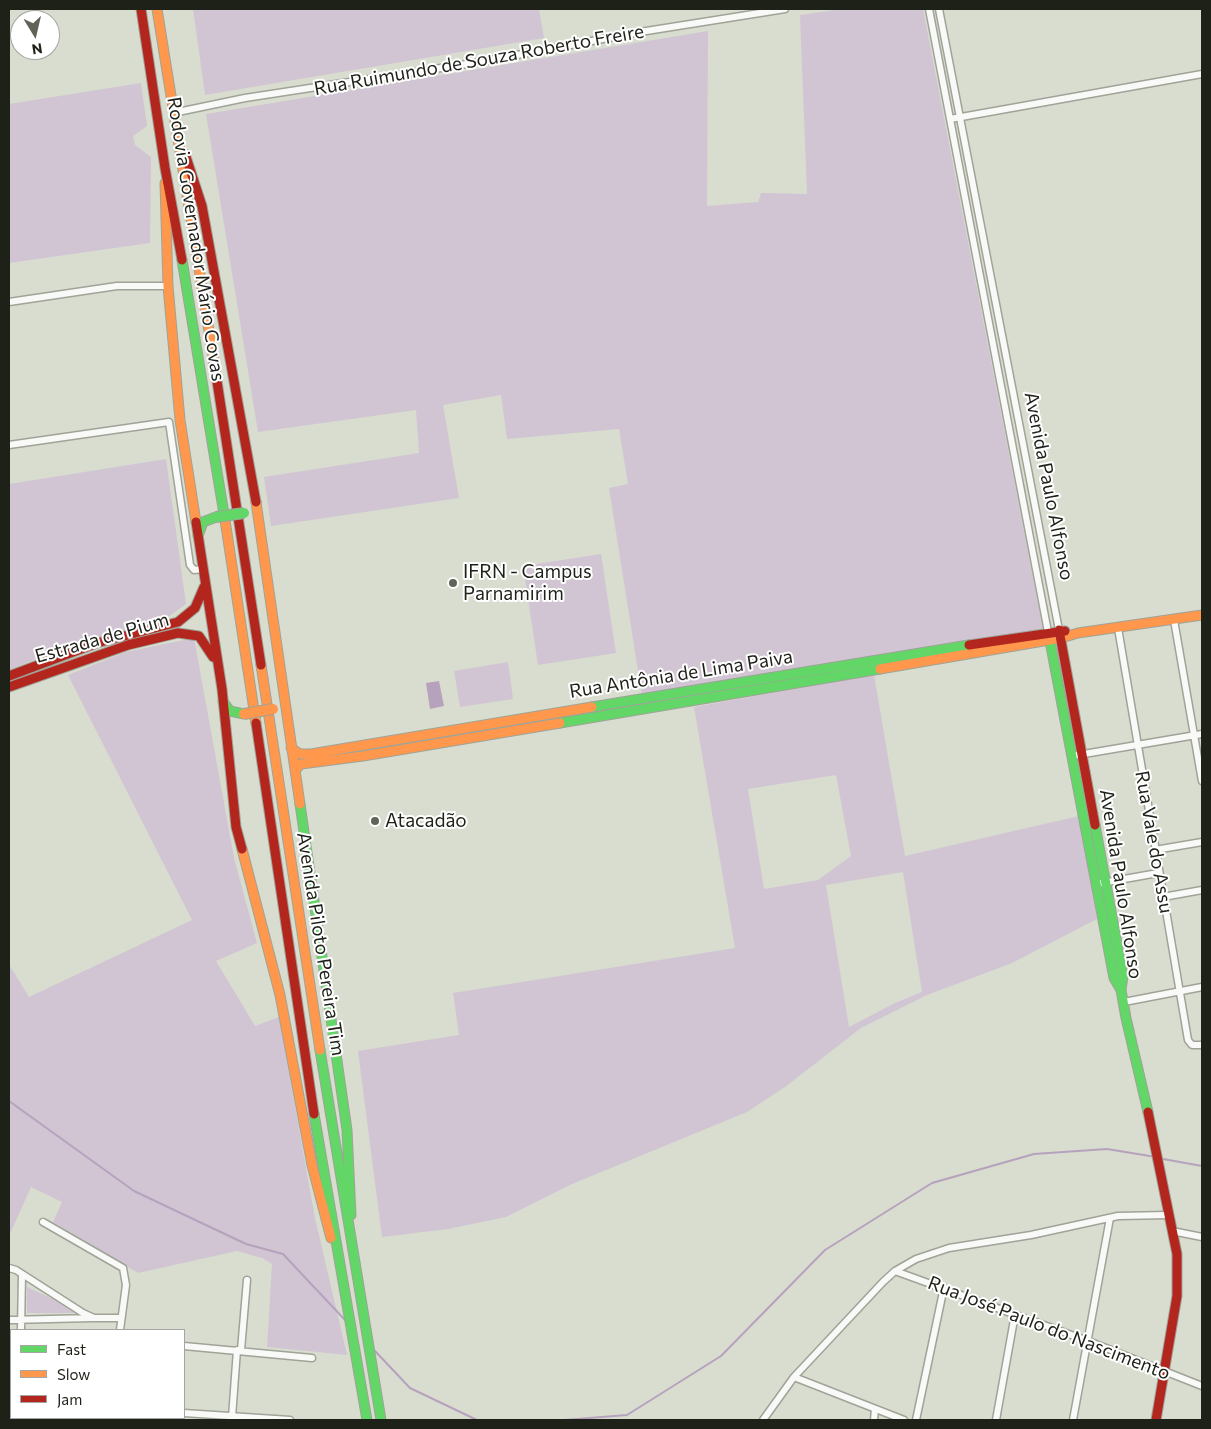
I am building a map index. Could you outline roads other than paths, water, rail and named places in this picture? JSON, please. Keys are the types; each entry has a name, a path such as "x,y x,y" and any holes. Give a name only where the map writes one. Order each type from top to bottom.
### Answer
{"main road":[{"name":"Rodovia Governador Mário Covas","path":"141,9 165,168 218,474"},
{"name":"Rodovia Governador Mário Covas","path":"157,9 173,113 180,144 230,472"},
{"path":"180,144 202,206 261,530 347,1130 351,1231"},
{"path":"165,168 174,421 197,540 224,702 236,827 280,995 312,1165 344,1287"},
{"name":"Avenida Piloto Pereira Tim","path":"230,472 325,1080 381,1420"},
{"name":"Avenida Piloto Pereira Tim","path":"218,474 299,1022 344,1287 354,1334 367,1420"},
{"path":"197,540 203,522 216,517 244,514 255,519 261,530"},
{"name":"Estrada de Pium","path":"9,676 97,643 178,622 196,608 204,587"},
{"name":"Rua Antônia de Lima Paiva","path":"291,748 303,754 1055,635 1118,628 1202,615"},
{"name":"Estrada de Pium","path":"9,687 128,645 178,633 199,636 207,646 218,668"},
{"name":"Rua Antônia de Lima Paiva","path":"295,770 301,764 383,753 1055,635"},
{"name":"Avenida Paulo Alfonso","path":"1055,635 1101,883 1123,976 1121,990 1177,1254 1177,1296 1166,1372 1156,1420"},
{"path":"224,702 230,710 244,714 273,709 281,705 284,694"},
{"path":"479,725 480,736"},
{"path":"381,742 383,753"}],"street":[{"name":"Rua Ruimundo de Souza Roberto Freire","path":"173,113 245,98 480,62 640,32 785,9"},
{"name":"Avenida Paulo Alfonso","path":"929,9 1010,429 1055,635"},
{"name":"Avenida Paulo Alfonso","path":"939,9 1020,427 1055,635"},
{"path":"950,119 1202,74"},
{"path":"959,164 969,162"},
{"path":"9,302 117,286 168,286"},
{"path":"9,445 174,421 190,565 194,570 202,569"},
{"path":"1010,429 1020,427"},
{"path":"1174,620 1202,781"},
{"name":"Rua Vale do Assu","path":"1118,628 1158,873 1181,990 1188,1040 1192,1045 1202,1045"},
{"path":"1077,755 1202,734"},
{"path":"1155,850 1202,842"},
{"path":"1101,883 1158,873"},
{"path":"1163,896 1202,890"},
{"path":"1124,1002 1202,987"},
{"path":"763,1420 794,1377 895,1271 916,1259 950,1248 1118,1216 1168,1215"},
{"path":"1073,1420 1110,1218"},
{"path":"43,1222 120,1266 126,1274 120,1329"},
{"path":"1172,1231 1202,1237"},
{"path":"9,1268 22,1274 82,1313 94,1318"},
{"name":"Rua José Paulo do Nascimento","path":"895,1271 944,1287 1202,1386"},
{"path":"21,1329 22,1274"},
{"path":"232,1417 247,1280"},
{"path":"916,1420 944,1287"},
{"path":"996,1420 1016,1314"},
{"path":"9,1320 121,1318"},
{"path":"185,1346 312,1358"},
{"path":"794,1377 904,1420"},
{"path":"874,1420 875,1409"},
{"path":"185,1413 290,1420"}],"waterway":[{"path":"9,1101 134,1191 246,1244 283,1254 345,1320"},
{"path":"564,1420 627,1415 721,1356 825,1250 932,1183 1034,1154 1107,1149 1156,1157"},
{"path":"1163,1159 1202,1166"},
{"path":"374,1350 410,1388 477,1420"}],"place":[{"name":"IFRN - Campus Parnamirim","path":"453,583"},
{"name":"Atacadão","path":"375,821"}]}
